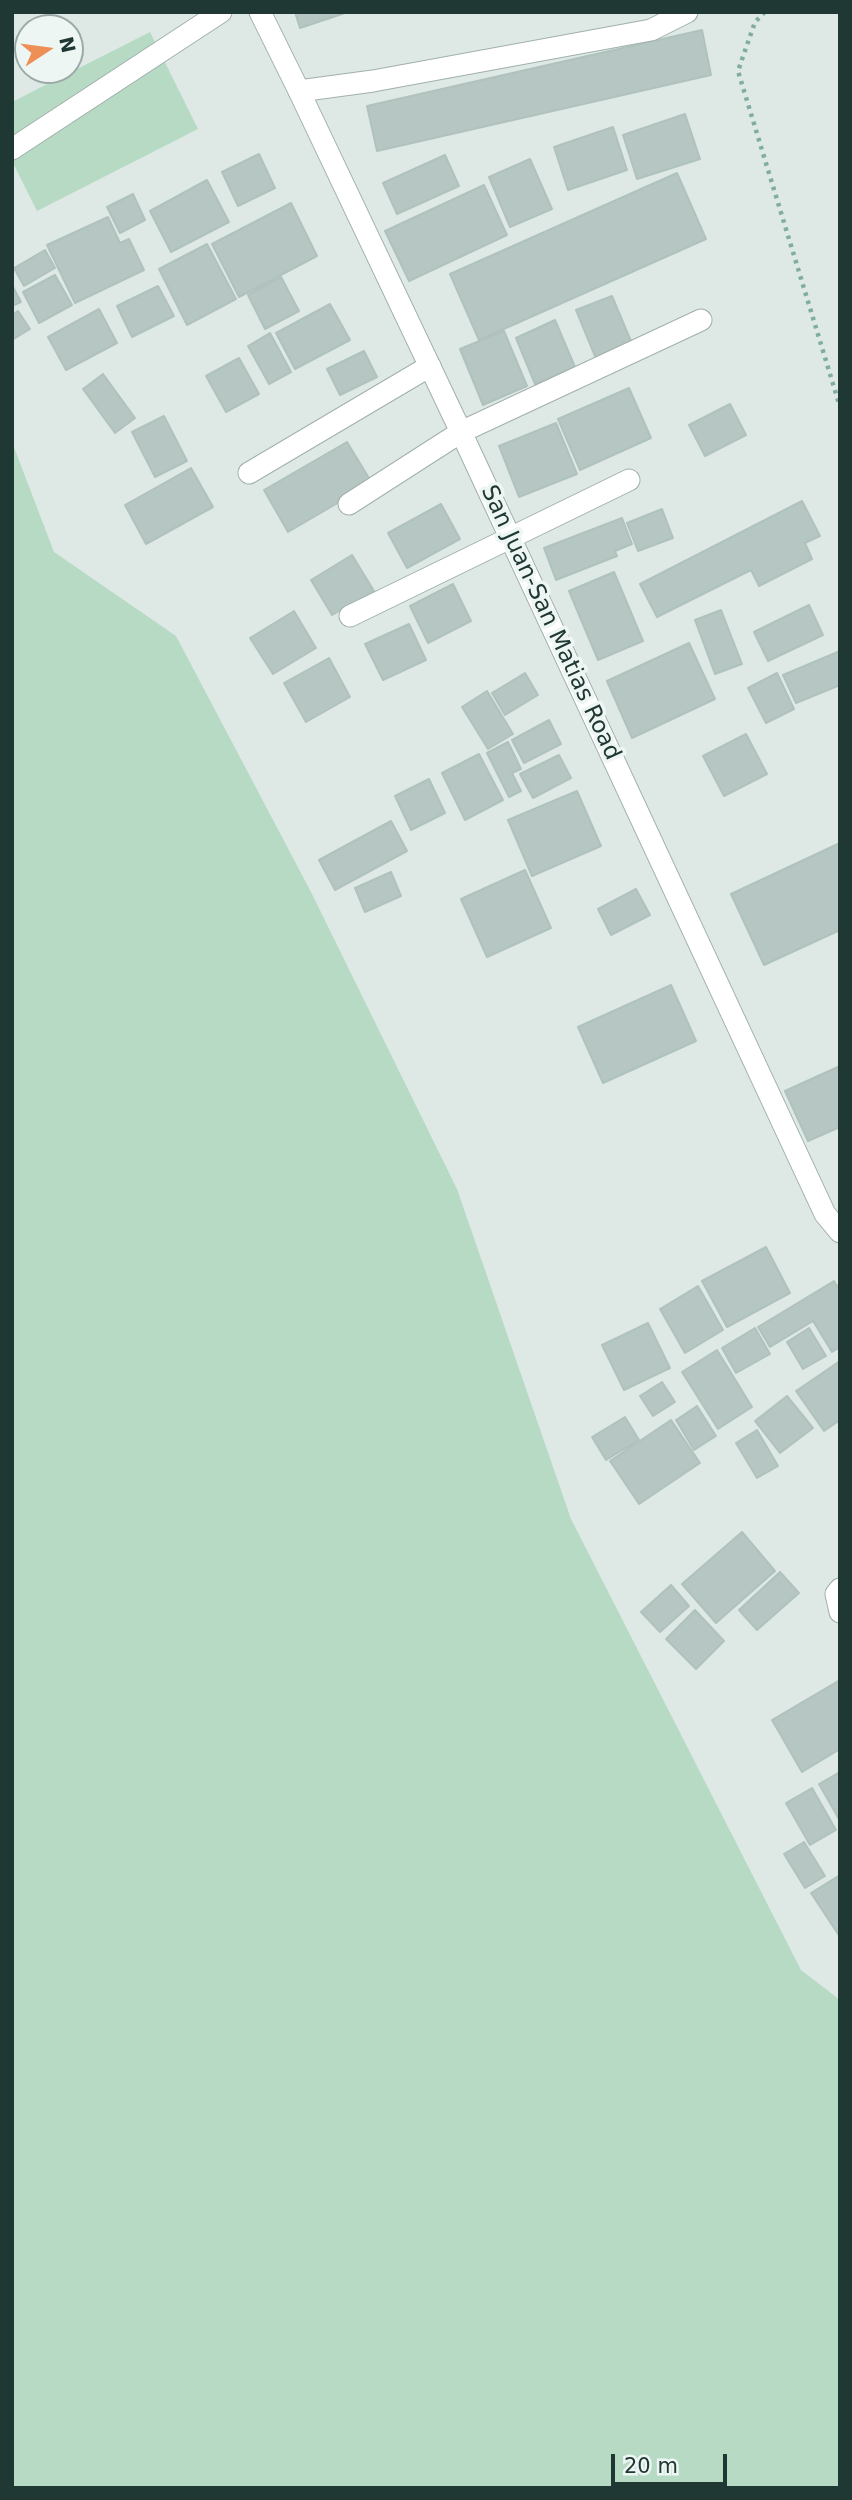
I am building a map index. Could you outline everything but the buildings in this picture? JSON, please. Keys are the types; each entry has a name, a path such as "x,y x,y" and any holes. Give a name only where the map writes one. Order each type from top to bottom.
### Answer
{"street":[{"path":"12,149 221,12"},
{"name":"San Juan-San Matias Road","path":"260,12 430,366 825,1214 840,1232"},
{"path":"299,91 373,81 652,30 687,12"},
{"path":"349,504 461,432 701,320"},
{"path":"249,473 430,366"},
{"path":"350,616 629,480"},
{"path":"840,1589 836,1594 840,1612"}],"path":[{"path":"765,12 755,22 738,71 840,407"}],"green space":[{"path":"150,32 198,129 37,211 12,161 12,102 47,84 84,84 84,65"},
{"path":"12,442 54,552 176,636 311,892 457,1189 571,1519 801,1970 840,2000 840,2488 12,2488"}]}
